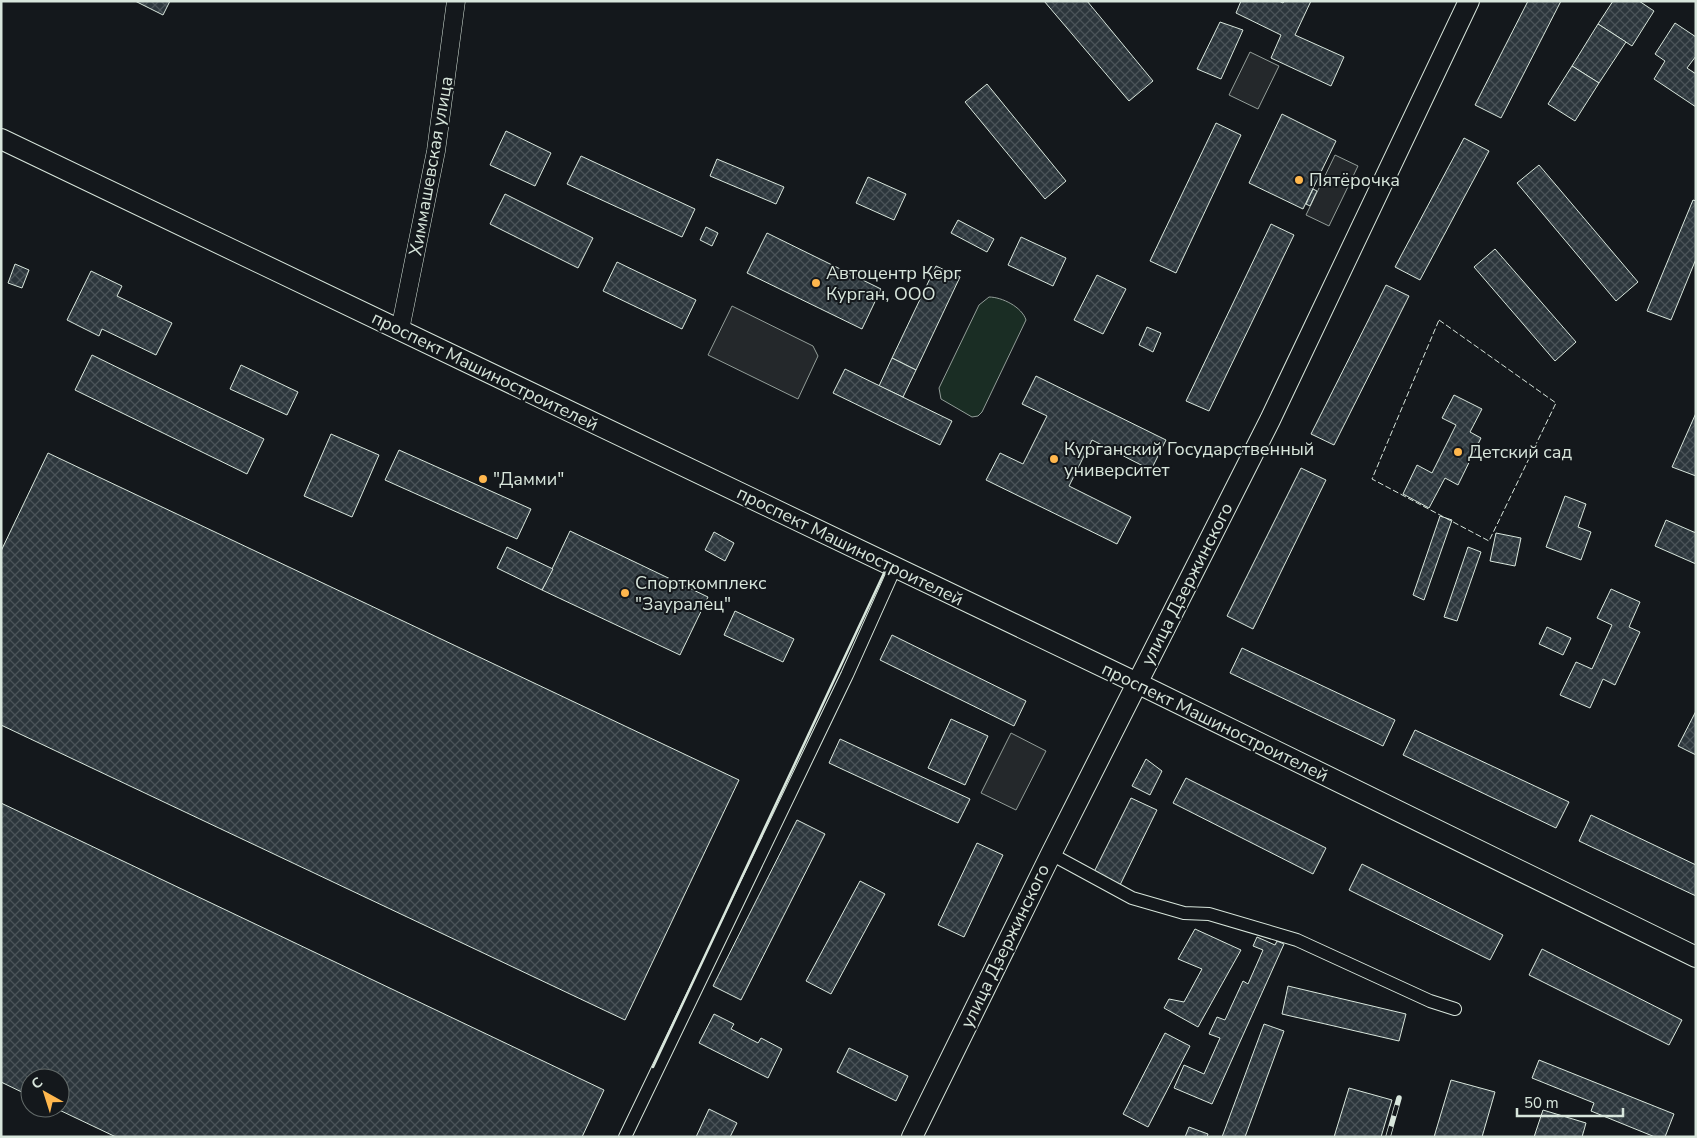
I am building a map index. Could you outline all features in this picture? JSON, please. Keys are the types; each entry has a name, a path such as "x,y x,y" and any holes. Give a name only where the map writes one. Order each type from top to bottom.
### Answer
{"main road":[{"name":"улица Дзержинского","path":"912,1137 1051,854 1270,420 1469,1"},
{"name":"проспект Машиностроителей","path":"1,139 1137,683 1696,957"}],"street":[{"name":"Химмашевская улица","path":"400,330 436,152 456,1"},
{"path":"625,1137 847,675 895,568"},
{"path":"1051,854 1132,898 1184,913 1209,914 1297,940 1430,1001 1455,1009"}],"green space":[{"path":"989,297 1000,299 1016,307 1026,320 982,412 978,416 972,417 941,399 939,388 979,305"}],"shaded area":[{"path":"1250,52 1279,66 1258,109 1229,95"},
{"path":"1335,155 1358,166 1329,226 1306,215"},
{"path":"732,306 813,346 818,356 798,399 708,355"},
{"path":"1011,733 1046,751 1016,810 981,793"}],"building":[{"path":"135,1 170,1 163,15"},
{"path":"1044,1 1087,1 1153,81 1129,101"},
{"path":"1241,1 1279,1 1283,3 1284,1 1311,1 1295,35 1344,57 1331,86 1271,58 1281,35 1236,13"},
{"path":"1528,1 1561,1 1501,118 1475,105"},
{"path":"1613,1 1639,1 1654,11 1632,46 1598,24"},
{"path":"1220,22 1243,30 1221,79 1197,69"},
{"path":"1675,23 1696,37 1696,56 1687,68 1696,74 1696,107 1654,79 1665,61 1655,54"},
{"path":"1598,24 1626,42 1599,83 1572,66"},
{"path":"1572,66 1599,83 1575,121 1548,104"},
{"path":"987,84 1066,181 1045,199 965,102"},
{"path":"1282,114 1336,141 1303,209 1249,183"},
{"path":"1216,123 1241,135 1176,273 1150,261"},
{"path":"506,131 551,153 535,186 490,165"},
{"path":"1464,138 1489,151 1420,280 1395,267"},
{"path":"581,156 695,209 682,237 567,184"},
{"path":"717,159 784,187 776,204 710,176"},
{"path":"1539,165 1638,282 1616,301 1517,183"},
{"path":"868,177 906,194 894,220 856,203"},
{"path":"1313,189 1317,191 1310,206 1306,204"},
{"path":"505,194 593,238 578,268 490,224"},
{"path":"1693,200 1696,201 1696,259 1671,320 1647,311"},
{"path":"958,220 994,239 987,252 951,233"},
{"path":"1271,224 1294,235 1209,411 1186,401"},
{"path":"706,227 718,233 712,246 700,240"},
{"path":"767,233 881,289 862,329 747,273"},
{"path":"1021,237 1066,258 1053,286 1008,265"},
{"path":"1495,249 1576,342 1555,361 1474,267"},
{"path":"617,262 696,300 682,329 603,291"},
{"path":"15,264 29,270 22,288 8,283"},
{"path":"936,266 960,277 916,370 892,358"},
{"path":"91,271 122,286 117,296 172,323 156,355 102,329 99,336 67,320"},
{"path":"1097,275 1126,289 1103,334 1074,320"},
{"path":"1386,285 1409,296 1334,445 1311,434"},
{"path":"1147,327 1161,333 1153,352 1139,345"},
{"path":"92,355 264,439 247,474 75,390"},
{"path":"892,358 916,370 903,397 879,386"},
{"path":"241,365 298,392 287,415 230,389"},
{"path":"845,369 952,421 940,445 833,393"},
{"name":"Курганский Государственный университет","path":"1036,376 1166,440 1151,470 1092,440 1069,486 1131,517 1117,544 986,480 1000,453 1023,464 1047,416 1022,404"},
{"name":"Детский сад","path":"1454,395 1482,409 1470,432 1481,438 1458,485 1445,478 1429,508 1403,494 1417,465 1432,473 1456,425 1442,418"},
{"path":"1696,413 1696,476 1672,467"},
{"path":"331,434 379,455 352,517 304,496"},
{"path":"399,450 531,509 517,539 385,480"},
{"path":"48,453 739,780 625,1020 1,725 1,551"},
{"path":"1301,468 1326,480 1253,629 1227,616"},
{"path":"1565,496 1586,504 1578,527 1591,532 1581,560 1546,547"},
{"path":"1440,516 1452,520 1424,600 1413,595"},
{"path":"1666,520 1696,533 1696,564 1655,546"},
{"name":"Спорткомплекс \"Зауралец\"","path":"570,531 708,597 680,655 542,590"},
{"path":"714,532 734,543 725,561 705,550"},
{"path":"1496,533 1521,538 1515,566 1490,561"},
{"path":"507,547 553,569 542,590 497,568"},
{"path":"1468,547 1481,552 1457,621 1444,617"},
{"path":"1611,589 1640,602 1629,627 1640,632 1615,685 1603,679 1590,708 1560,695 1576,662 1592,669 1612,625 1597,618"},
{"path":"735,611 794,639 783,662 724,635"},
{"path":"1547,627 1571,638 1563,655 1539,644"},
{"path":"892,635 1026,701 1014,726 880,660"},
{"path":"1242,648 1395,720 1383,746 1230,673"},
{"path":"1696,711 1696,755 1678,746"},
{"path":"951,719 988,736 965,785 928,768"},
{"path":"1415,730 1569,802 1556,828 1403,755"},
{"path":"840,739 970,799 958,823 829,763"},
{"path":"1146,759 1162,771 1150,795 1132,786"},
{"path":"1186,778 1326,848 1313,874 1173,803"},
{"path":"1131,798 1157,810 1120,885 1094,872"},
{"path":"1,803 604,1090 582,1137 116,1137 70,1115 70,1068 20,1068 20,1091 1,1082"},
{"path":"1591,815 1696,865 1696,896 1579,841"},
{"path":"797,820 825,834 741,1000 713,986"},
{"path":"977,843 1003,855 964,937 938,925"},
{"path":"1362,864 1503,935 1490,960 1349,890"},
{"path":"860,881 885,894 831,994 806,981"},
{"path":"1195,929 1241,950 1198,1027 1164,1008 1169,999 1184,1002 1202,969 1178,959"},
{"path":"1257,937 1275,945 1277,941 1284,944 1212,1104 1174,1088 1184,1065 1204,1074 1220,1038 1209,1034 1217,1017 1225,1020 1243,981 1248,984 1263,950 1253,946"},
{"path":"1542,949 1682,1020 1669,1045 1529,975"},
{"path":"1288,986 1406,1014 1399,1041 1282,1014"},
{"path":"714,1014 734,1024 731,1029 758,1043 761,1038 782,1049 768,1078 699,1043"},
{"path":"1264,1024 1284,1031 1245,1137 1222,1137"},
{"path":"1165,1033 1190,1046 1148,1127 1123,1114"},
{"path":"849,1048 908,1076 896,1101 837,1072"},
{"path":"1539,1060 1674,1114 1665,1137 1655,1137 1591,1111 1594,1103 1532,1078"},
{"path":"1451,1080 1495,1092 1482,1137 1434,1137"},
{"path":"1349,1088 1392,1100 1381,1137 1334,1137"},
{"path":"709,1109 737,1123 730,1137 696,1137"},
{"path":"1543,1110 1586,1123 1582,1137 1534,1137"},
{"path":"1189,1127 1208,1134 1207,1137 1185,1137"}],"railway":[{"path":"1388,1137 1399,1098"}],"fence":[{"path":"1439,320 1556,403 1489,541 1372,479 1439,320"}],"wall":[{"path":"653,1067 885,571"}],"place":[{"name":"Пятёрочка","path":"1299,180"},
{"name":"Автоцентр Керг Курган, ООО","path":"816,283"},
{"name":"Детский сад","path":"1458,452"},
{"name":"Курганский Государственный университет","path":"1054,459"},
{"name":"\"Дамми\"","path":"483,479"},
{"name":"Спорткомплекс \"Зауралец\"","path":"625,593"}]}
